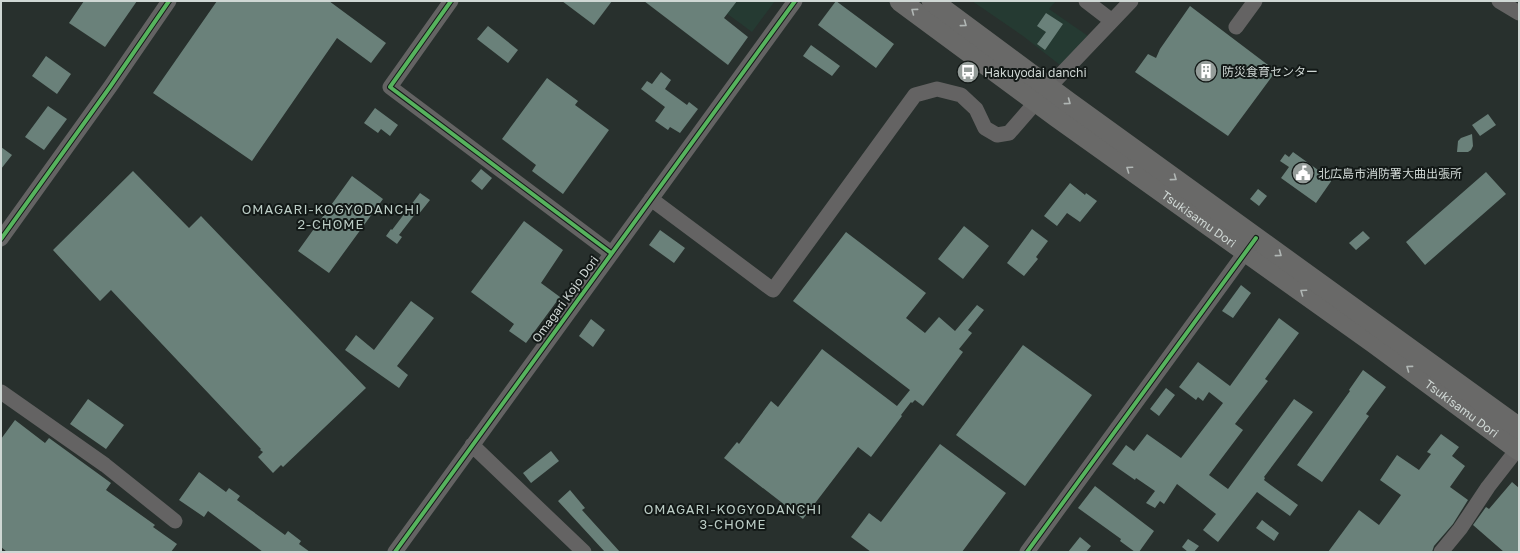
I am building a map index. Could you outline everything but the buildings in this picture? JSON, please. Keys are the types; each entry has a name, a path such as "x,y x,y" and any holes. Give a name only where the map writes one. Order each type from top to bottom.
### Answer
{"highway":[{"name":"Tsukisamu Dori","path":"900,1 1043,94 1251,245 1519,428"},
{"name":"Tsukisamu Dori","path":"932,1 1043,94"},
{"name":"Tsukisamu Dori","path":"1251,245 1374,343 1518,449"}],"street":[{"path":"1,239 110,87 169,1"},
{"path":"451,1 390,87 611,253"},
{"name":"Omagari Kojo Dori","path":"395,552 795,1"},
{"path":"1086,1 1112,21"},
{"path":"651,199 773,290 915,95 937,89 961,95 976,109 985,128 996,135 1009,133 1043,94 1132,1"},
{"path":"1236,27 1255,1"},
{"path":"1499,1 1519,13"},
{"path":"1027,552 1251,245"},
{"path":"1,392 105,465 175,521"},
{"path":"472,445 584,552"},
{"path":"1441,552 1460,529 1488,486 1518,449"}],"shaded area":[{"path":"710,1 775,1 752,32"},
{"path":"972,1 1056,1 1049,9 1088,36 1060,65 1023,36"}],"cycle path":[{"path":"1,239 110,87 169,1"},
{"path":"451,1 390,87 611,253"},
{"path":"395,552 795,1"},
{"path":"1027,552 1256,238"}],"place":[{"name":"防災食育センター","path":"1206,71"},
{"name":"Hakuyodai danchi","path":"968,72"},
{"name":"北広島市消防署大曲出張所","path":"1303,173"}],"district":[{"name":"OMAGARI-KOGYODANCHI 2-CHOME","path":"331,216"},
{"name":"OMAGARI-KOGYODANCHI 3-CHOME","path":"733,516"}]}
